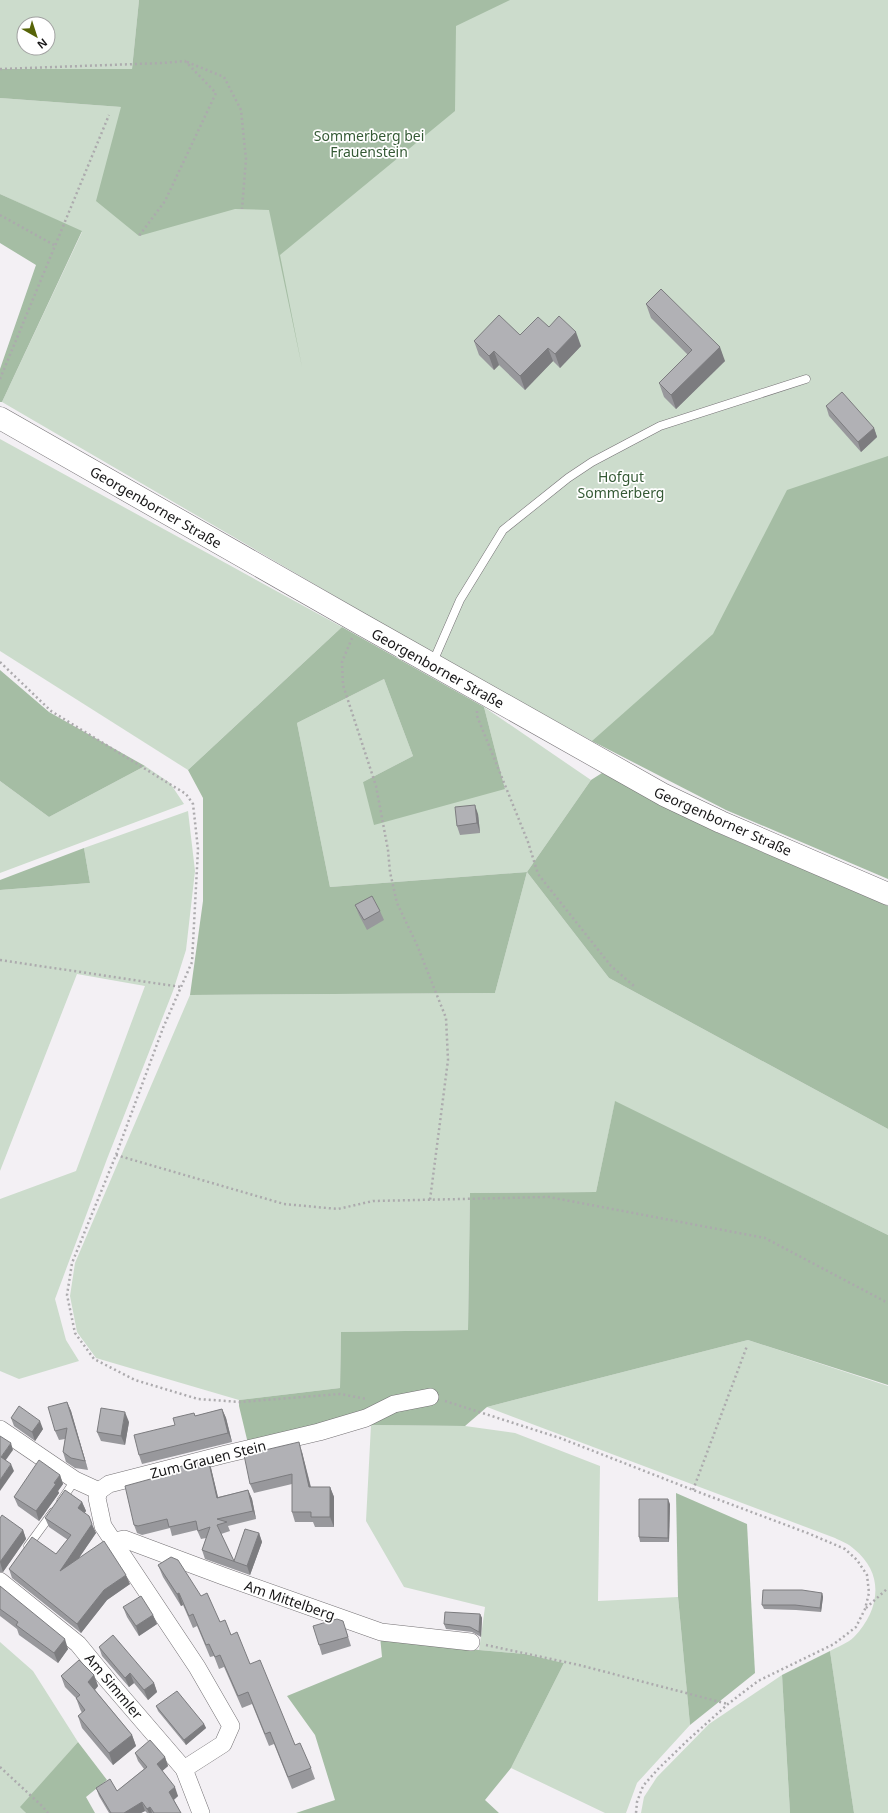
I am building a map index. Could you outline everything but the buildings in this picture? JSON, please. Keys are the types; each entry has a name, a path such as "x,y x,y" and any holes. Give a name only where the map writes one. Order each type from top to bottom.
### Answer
{"main road":[{"name":"Georgenborner Straße","path":"0,418 433,666 664,795 721,822 888,894"}],"street":[{"name":"Zum Grauen Stein","path":"99,1492 110,1484 325,1430 366,1418 394,1404 430,1397"},
{"path":"0,1429 75,1480 99,1492 97,1498 103,1526 197,1667 231,1726 222,1744 184,1769"},
{"name":"Am Mittelberg","path":"114,1541 124,1539 380,1632 471,1642"},
{"name":"Am Simmler","path":"3,1580 78,1644 184,1769 201,1813"}],"lane":[{"path":"433,666 436,655 460,600 503,530 568,478 592,462 660,426 806,379"},
{"path":"25,1551 75,1480"}],"path":[{"path":"0,69 185,61 224,77 241,110 246,159 242,209"},
{"path":"139,236 165,201 216,92 185,61"},
{"path":"0,379 54,245 109,116"},
{"path":"0,214 54,245"},
{"path":"361,624 349,643 342,662 343,685 376,786 388,850 390,872 397,903 417,945 446,1018 448,1060 430,1200"},
{"path":"0,662 52,711 186,794 193,804 198,849 197,893 192,962 163,1028 116,1155 72,1263 67,1295 75,1333 94,1359 135,1380 198,1399 240,1402 340,1394 394,1404"},
{"path":"474,688 477,716 528,842 538,874 611,966 634,986"},
{"path":"0,960 181,987"},
{"path":"116,1155 284,1204 338,1209 373,1201 548,1197 765,1238 888,1303"},
{"path":"693,1490 747,1346"},
{"path":"430,1397 560,1438 810,1534 845,1549 857,1560 867,1575 869,1593 865,1609 856,1627 834,1644 758,1681 728,1704 688,1740 643,1786 637,1802 636,1813"},
{"path":"865,1609 888,1588"},
{"path":"471,1642 579,1665 728,1704"},
{"path":"0,1767 48,1813"}],"green space":[{"path":"0,0 139,0 132,69 0,69"},
{"name":"Sommerberg bei Frauenstein","path":"139,0 510,0 456,26 455,111 280,255 302,367 269,210 235,209 139,236 96,201 121,107 0,98 0,69 132,69"},
{"name":"Hofgut Sommerberg","path":"200,0 888,0 888,875 592,741 436,655 2,402 82,232 0,194 0,98 121,107"},
{"path":"0,194 82,231 2,402 0,402 0,369 36,265 0,243"},
{"path":"0,439 342,627 188,770 0,651"},
{"path":"888,456 888,879 726,810 592,741 713,634 787,490"},
{"path":"342,627 484,707 505,789 374,825 363,782 413,756 384,679 297,723 330,887 527,872 495,993 190,995 203,901 203,798 188,770"},
{"path":"0,670 49,712 145,766 49,817 0,781"},
{"path":"384,679 413,756 363,782 505,789 484,707 591,780 527,872 330,887 297,723"},
{"path":"145,766 170,783 184,804 0,873 0,781 49,817"},
{"path":"602,773 716,832 888,906 888,1129 609,978 527,872 591,780"},
{"path":"188,811 195,871 186,950 173,991 107,1159 55,1299 66,1340 79,1361 19,1379 0,1371 0,1199 76,1171 145,986 77,974 0,1171 0,890 90,883 84,848"},
{"path":"84,848 90,883 0,890 0,880"},
{"path":"527,872 609,978 888,1129 888,1235 615,1102 596,1192 470,1193 468,1330 341,1332 340,1388 239,1400 96,1358 77,1332 70,1296 75,1263 190,995 495,993"},
{"path":"615,1101 888,1235 888,1385 748,1340 487,1407 465,1426 371,1425 250,1452 239,1406 239,1400 340,1388 341,1332 468,1330 470,1193 596,1192"},
{"path":"748,1340 888,1386 888,1813 854,1813 830,1651 854,1637 863,1626 874,1604 874,1581 871,1570 864,1559 850,1546 835,1538 487,1407"},
{"path":"371,1425 465,1426 515,1433 600,1466 598,1601 678,1597 690,1725 637,1783 626,1813 605,1813 511,1768 564,1663 525,1654 479,1650 485,1607 404,1587 366,1521"},
{"path":"676,1493 747,1524 755,1673 690,1725 678,1597"},
{"path":"380,1636 479,1650 525,1654 564,1663 511,1768 485,1800 499,1813 296,1813 335,1800 315,1735 287,1696 382,1657"},
{"path":"0,1642 33,1671 78,1742 21,1807 26,1813 0,1813"},
{"path":"830,1651 854,1813 790,1813 782,1675"},
{"path":"782,1675 790,1813 641,1813 644,1797 657,1777 709,1724"},
{"path":"78,1742 107,1780 86,1797 95,1813 26,1813 20,1807"}]}
